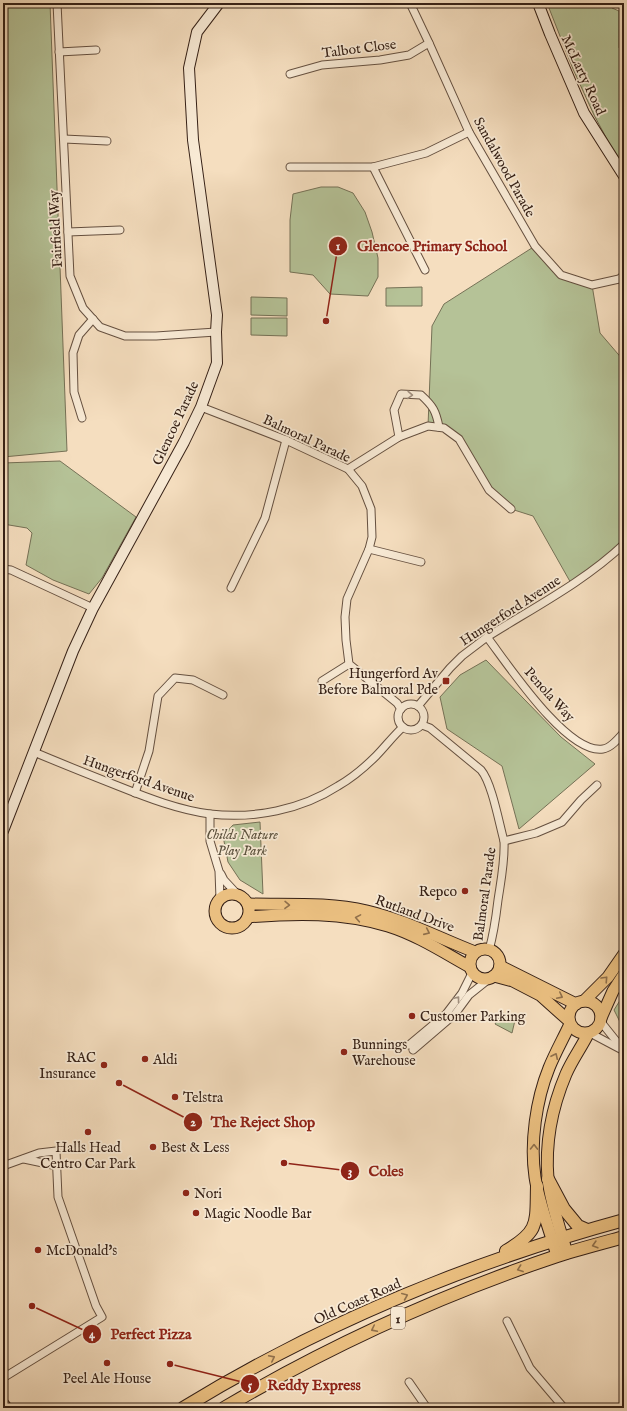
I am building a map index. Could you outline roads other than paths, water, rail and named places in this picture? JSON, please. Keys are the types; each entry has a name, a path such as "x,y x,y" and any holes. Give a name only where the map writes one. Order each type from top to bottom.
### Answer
{"highway":[{"path":"548,1180 564,1209 578,1226 587,1230"},
{"path":"486,1263 518,1244 533,1228 536,1219 537,1186"},
{"name":"1","path":"587,1230 624,1220"},
{"name":"Old Coast Road","path":"183,1408 238,1376 320,1334 391,1302 486,1263 587,1230"},
{"name":"1","path":"224,1408 326,1353 394,1320 457,1293 562,1255 624,1237"}],"main road":[{"path":"227,895 238,895 244,898 248,904 248,917 239,926 233,928 221,923 217,918 215,911 216,905 220,899 227,895"},
{"name":"Rutland Drive","path":"248,904 341,907 366,911 406,923 475,952"},
{"name":"Rutland Drive","path":"248,917 289,914 323,914 358,918 389,926 418,938 471,970"},
{"path":"492,977 498,971 500,966 496,954 489,950 480,950 475,952 472,956 471,970 477,977 482,979 492,977 513,982 540,995 569,1022 575,1031 579,1033 589,1033"},
{"path":"558,1239 542,1208 537,1186 534,1161 533,1143 542,1090 549,1069 569,1022 570,1011 608,976 624,954"},
{"path":"500,966 580,1002 593,1003 601,1014 601,1020"},
{"path":"562,1255 548,1180 548,1147 552,1113 566,1074 589,1033 597,1028 613,991 624,974"}],"street":[{"name":"Fairfield Way","path":"57,3 70,276 83,308 100,327 125,336 156,336 216,332"},
{"name":"Glencoe Parade","path":"3,830 73,651 93,608 180,449 201,407 217,363 217,316 193,140 189,68 197,32 219,3"},
{"name":"Sandalwood Parade","path":"410,3 469,132 534,246 561,275 592,285 619,279 624,275"},
{"name":"McLarty Road","path":"538,3 584,113 623,172"},
{"name":"Talbot Close","path":"290,74 322,65 380,60 409,55 429,43"},
{"path":"59,52 96,50"},
{"path":"290,167 373,167 426,154 469,132"},
{"path":"64,138 107,141"},
{"path":"373,167 425,270"},
{"path":"68,232 120,230"},
{"path":"82,418 74,392 74,353 79,334 93,319"},
{"path":"399,437 394,410 401,394 421,395 433,406 439,427"},
{"name":"Balmoral Parade","path":"201,407 286,440 348,469 362,486 371,509 372,537 369,549 347,599 345,617 349,664"},
{"path":"348,469 399,437 428,426 444,428 459,438 489,490 511,509"},
{"path":"231,588 265,518 286,440"},
{"name":"Hungerford Avenue","path":"418,706 462,656 487,637 585,576 611,557 624,544"},
{"path":"369,549 421,562"},
{"path":"3,569 11,570 93,608"},
{"name":"Penola Way","path":"487,637 535,701 551,719 571,736 592,749 604,749 618,740 624,732"},
{"path":"322,681 349,664 397,703 401,709"},
{"path":"135,792 149,751 158,696 175,678 193,680 223,695"},
{"path":"410,704 418,706 422,709 424,714 422,725 414,730 408,730 403,727 399,723 398,717 401,709 410,704"},
{"name":"Balmoral Parade","path":"422,725 429,727 472,762 484,774 504,841 504,861 493,936 489,950"},
{"name":"Hungerford Avenue","path":"34,752 135,792 179,807 210,814 248,815 269,812 297,805 326,794 364,767 403,727"},
{"name":"Balmoral Parade","path":"504,841 536,833 562,822 581,800 597,785"},
{"path":"210,814 210,842 219,871 224,880 238,895"},
{"path":"219,871 220,899"},
{"path":"471,970 462,993 446,1014 411,1048 455,1014 469,995 492,977"},
{"path":"601,1020 624,1051"},
{"path":"589,1033 624,1051"},
{"path":"3,1166 39,1153 56,1151 58,1197 96,1306 102,1317 3,1378"},
{"path":"23,1159 57,1166"},
{"path":"508,1321 530,1368 564,1408"},
{"path":"409,1382 427,1408"},
{"path":"3,1403 7,1408"}],"place":[{"name":"Glencoe Primary School","path":"326,321"},
{"name":"Hungerford Av Before Balmoral Pde","path":"446,681"},
{"name":"Repco","path":"465,891"},
{"name":"Customer Parking","path":"412,1016"},
{"name":"Bunnings Warehouse","path":"344,1052"},
{"name":"Aldi","path":"145,1059"},
{"name":"RAC Insurance","path":"104,1065"},
{"name":"The Reject Shop","path":"119,1083"},
{"name":"Telstra","path":"175,1097"},
{"name":"Halls Head Centro Car Park","path":"88,1132"},
{"name":"Best & Less","path":"153,1147"},
{"name":"Coles","path":"284,1163"},
{"name":"Nori","path":"186,1193"},
{"name":"Magic Noodle Bar","path":"196,1213"},
{"name":"McDonald's","path":"38,1250"},
{"name":"Perfect Pizza","path":"32,1306"},
{"name":"Peel Ale House","path":"107,1363"},
{"name":"Reddy Express","path":"170,1364"}],"park label":[{"name":"Childs Nature Play Park","path":"242,842"}]}
